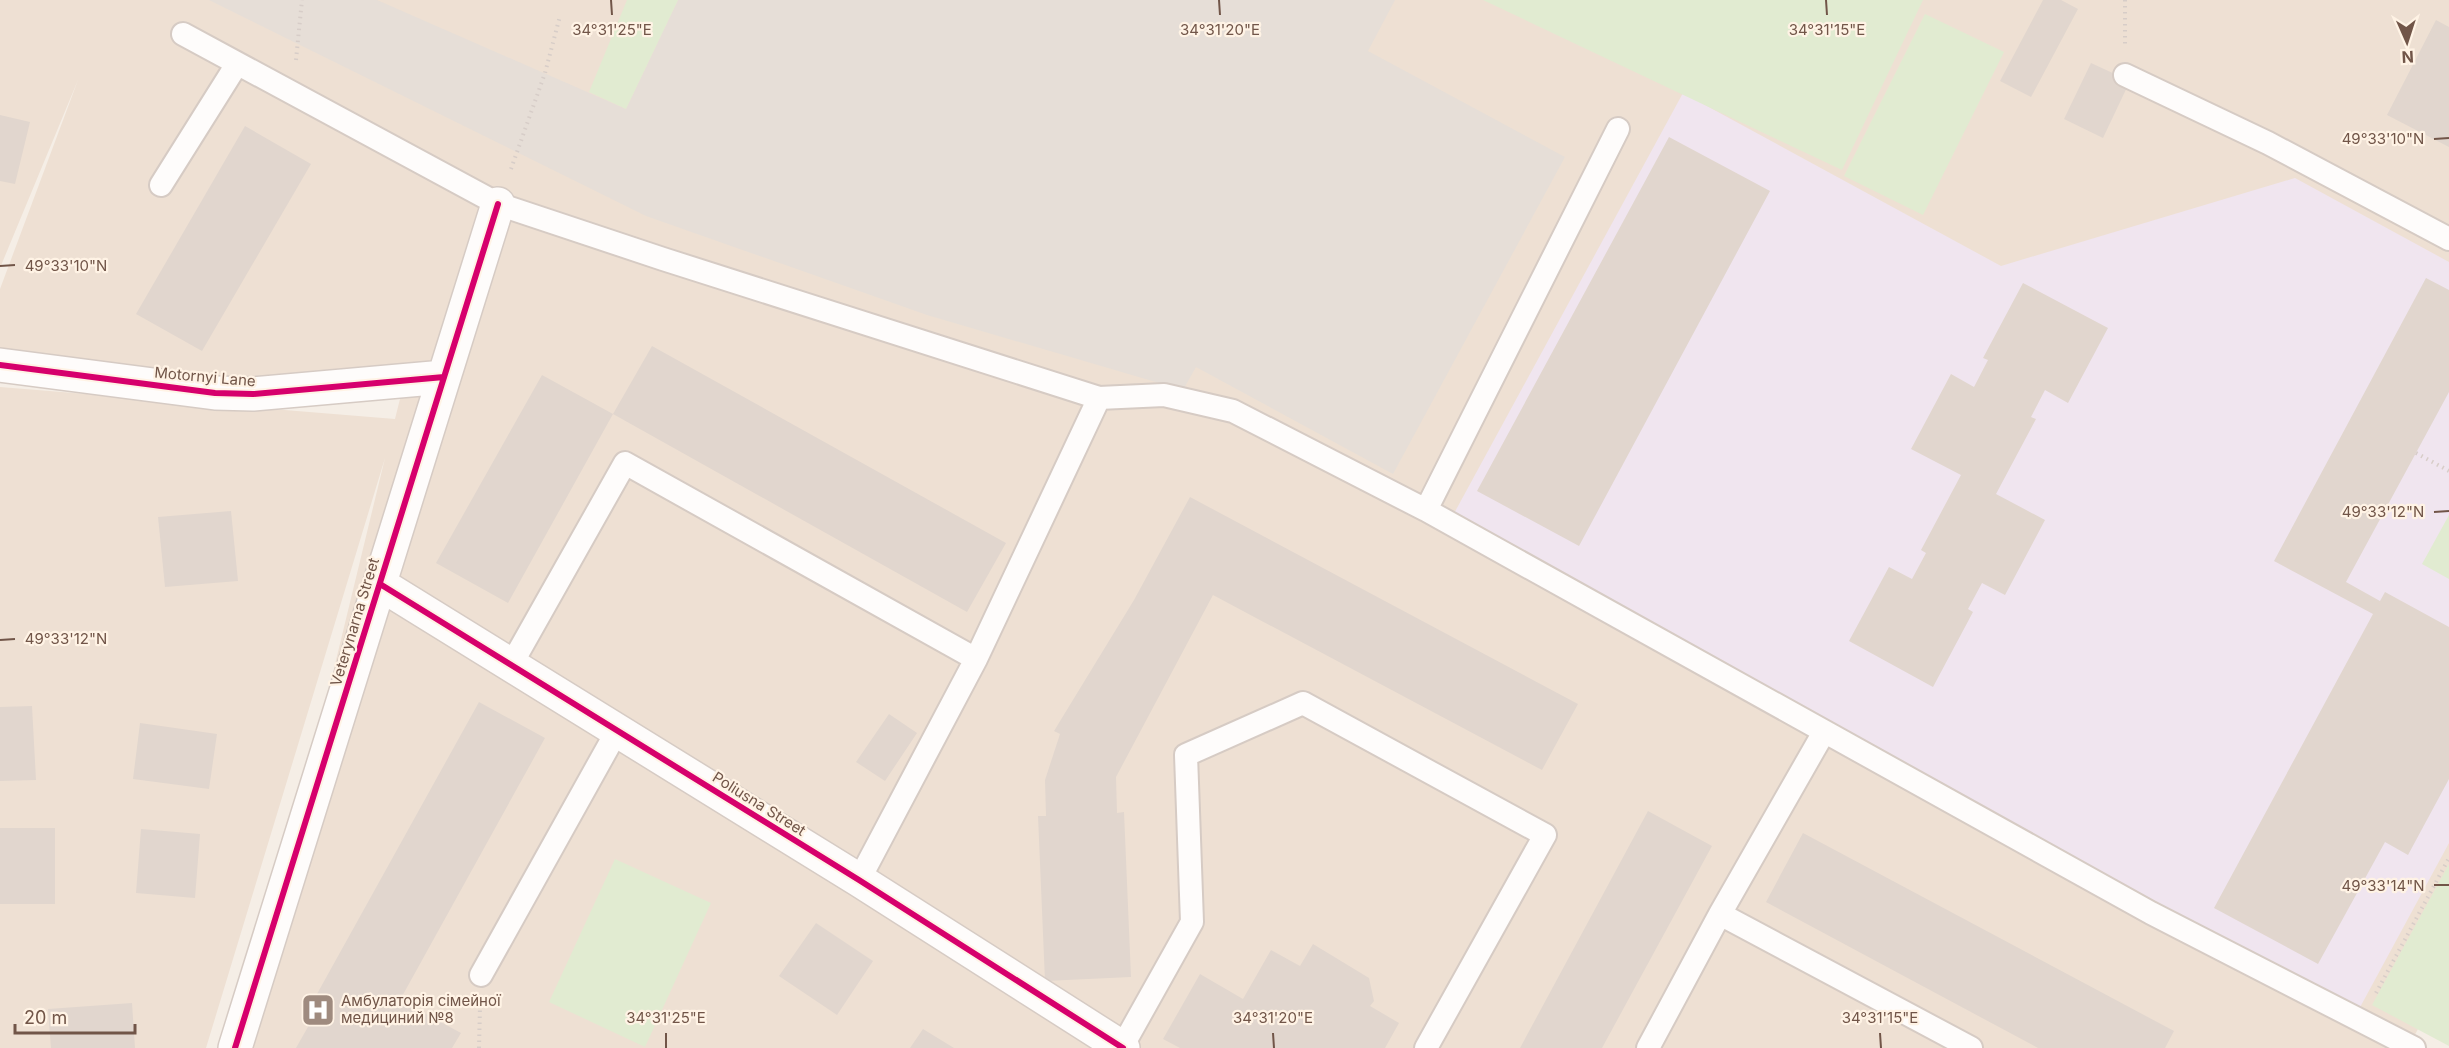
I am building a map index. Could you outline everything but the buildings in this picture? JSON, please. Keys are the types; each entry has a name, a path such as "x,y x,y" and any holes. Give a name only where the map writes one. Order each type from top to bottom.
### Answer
{"street":[{"name":"Veterynarna Street","path":"235,1048 498,204"},
{"name":"Motornyi Lane","path":"0,365 215,393 253,394 444,378"},
{"name":"Poliusna Street","path":"380,584 859,880 1122,1048"}],"lane":[{"path":"183,34 498,204 1099,398 1164,395 1233,411 1426,510 2151,913 2414,1048"},
{"path":"161,185 237,64"},
{"path":"2125,75 2268,143 2449,239"},
{"path":"1426,510 1618,129"},
{"path":"859,880 976,659 1099,398"},
{"path":"511,665 625,463 976,659"},
{"path":"1122,1048 1192,922 1186,755 1303,703 1545,835 1426,1048"},
{"path":"481,975 617,731"},
{"path":"1648,1048 1720,914 1824,732"},
{"path":"1720,914 1971,1048"}],"path":[{"path":"293,94 302,0"},
{"path":"2125,0 2125,75"},
{"path":"498,204 545,73 560,16"},
{"path":"2416,453 2449,471"},
{"path":"2386,1034 2367,1009 2449,858"},
{"path":"479,1048 481,975"}],"shaded area":[{"path":"0,0 2449,0 2449,970 2408,1048 242,1048 385,458 206,1048 0,1048 0,387 395,419 407,371 204,380 0,362 0,289 78,80 0,268"},
{"path":"209,0 377,0 626,109 678,0 1395,0 1368,51 1565,157 1393,474 1196,367 1183,390 927,315 646,216"},
{"path":"1683,93 2001,266 2295,178 2449,262 2449,843 2358,1011 1451,519"}],"green space":[{"path":"627,0 678,0 626,109 589,92"},
{"path":"1483,0 1923,0 1842,170"},
{"path":"1925,14 2004,52 1923,215 1844,176"},
{"path":"2449,515 2449,579 2422,564"},
{"path":"615,859 711,903 645,1047 549,1002"},
{"path":"2449,864 2449,1046 2372,1005"}],"cycle path":[{"path":"235,1048 498,204"},
{"path":"0,365 215,393 253,394 444,377"},
{"path":"380,584 859,880 1123,1048"}],"place":[{"name":"Амбулаторія сімейної медициний №8","path":"318,1010"}]}
